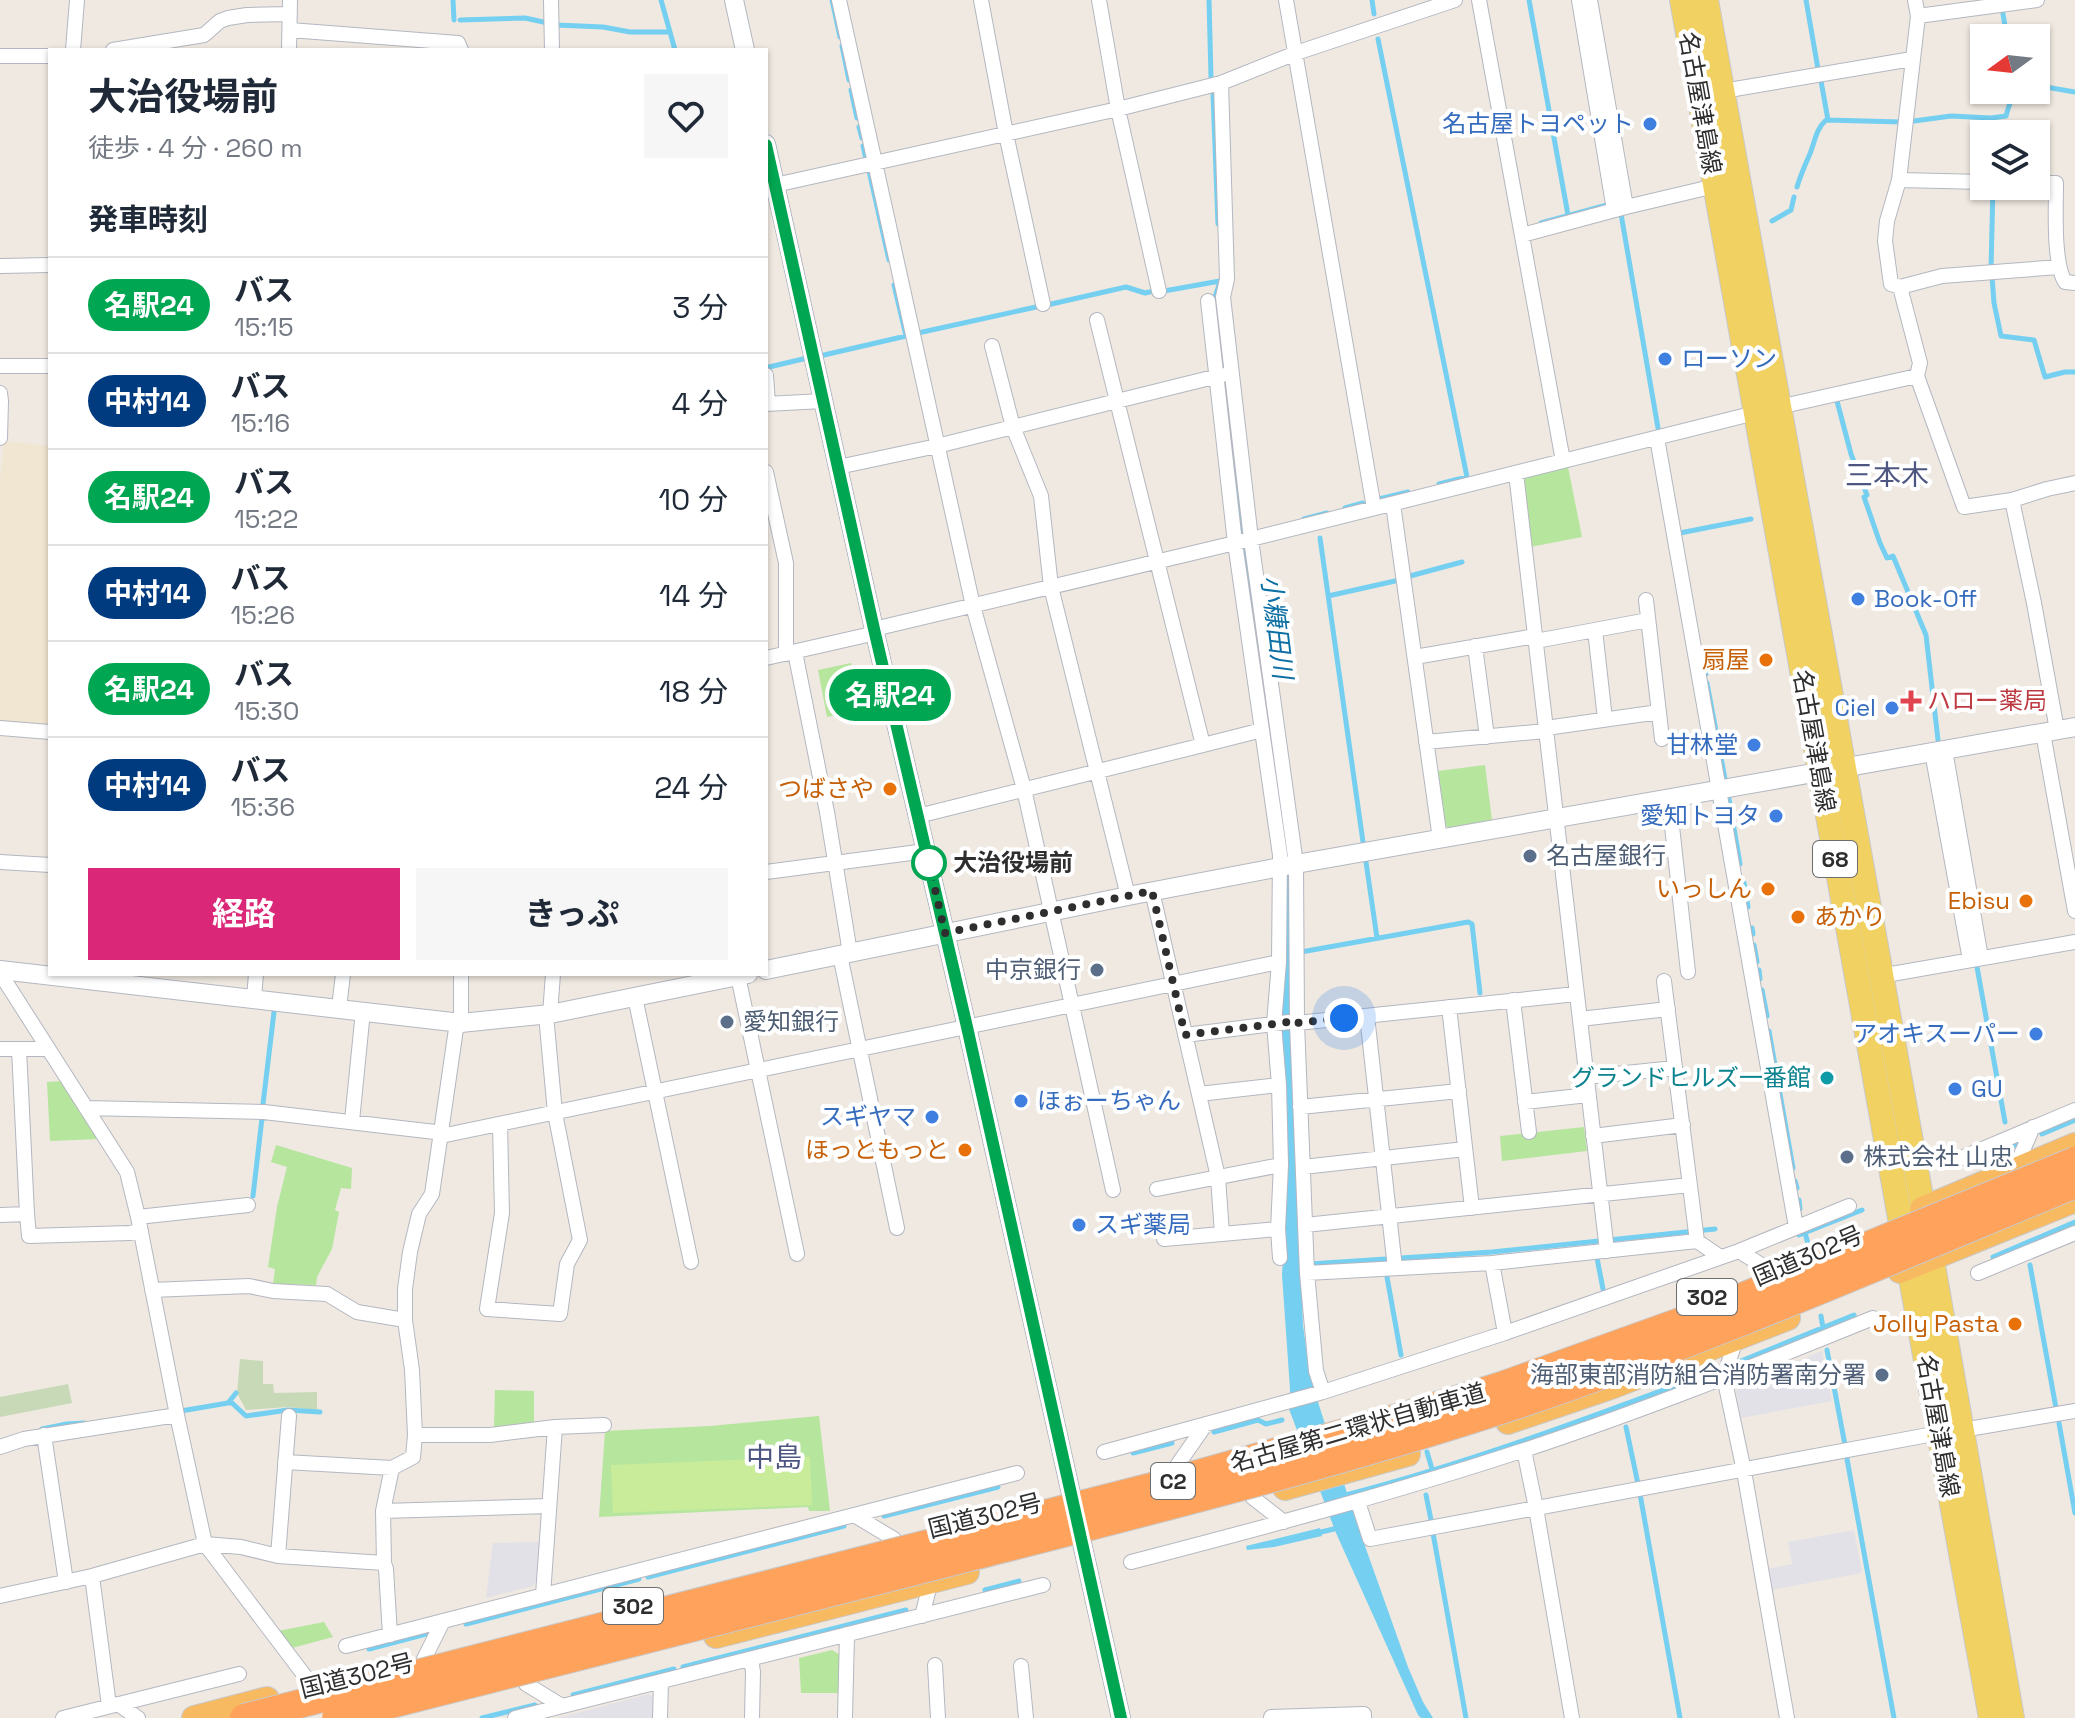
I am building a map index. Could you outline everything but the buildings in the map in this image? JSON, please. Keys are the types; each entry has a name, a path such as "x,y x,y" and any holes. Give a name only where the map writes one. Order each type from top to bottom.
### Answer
{"highway":[{"name":"国道302号","path":"194,1718 1330,1425 1594,1340 1771,1271 2075,1145"},
{"name":"名古屋第二環状自動車道","path":"244,1718 1159,1485 1401,1417 1504,1385 1691,1318 2075,1161"},
{"name":"名古屋第二環状自動車道","path":"337,1718 1165,1507 1422,1434 1578,1383 1687,1343 2075,1184"},
{"name":"国道302号","path":"392,1718 1083,1542 1346,1472 1510,1422 1736,1339 2075,1200"}],"main road":[{"name":"名古屋津島線","path":"1682,0 1715,186 1767,410"},
{"name":"名古屋津島線","path":"1706,0 1723,91 1767,410 1831,770 1900,1218 1909,1268 1951,1432 2012,1718"},
{"name":"名古屋津島線","path":"1831,770 1880,976 1932,1259 1951,1432 1991,1718"}],"street":[{"path":"73,48 77,0"},
{"path":"551,0 552,48"},
{"path":"734,0 745,48"},
{"path":"839,0 973,606 1024,789 1113,1190"},
{"path":"981,0 1043,304"},
{"path":"1099,0 1118,109 1159,291"},
{"path":"1286,0 1374,508"},
{"path":"770,186 1118,109 1221,83 1296,53 1455,0"},
{"path":"1479,0 1563,461"},
{"path":"1579,0 1620,208"},
{"path":"1590,0 1620,208"},
{"path":"1915,0 1918,16 1899,180 1887,221 1885,241 1891,284 1900,287 1942,276 2059,267"},
{"path":"1918,16 2037,0"},
{"path":"148,48 204,35 220,21 247,15 290,15 458,43 460,48"},
{"path":"289,48 290,15"},
{"path":"0,56 48,56"},
{"path":"1723,91 1912,59"},
{"path":"1221,83 1227,279 1223,297 1223,374"},
{"path":"768,165 770,186 823,401 967,1027 1121,1718"},
{"path":"1899,180 1970,182"},
{"path":"2050,183 2056,183 2060,274 2065,282 2075,283"},
{"path":"1522,235 1715,186"},
{"path":"0,266 48,265"},
{"path":"1900,287 1920,363 1917,376 1964,507 2012,500 2075,483"},
{"path":"1208,301 1223,374 1262,730 1280,855 1288,866 1279,962 1300,1107 1306,1267 1320,1393"},
{"path":"1097,320 1203,745"},
{"path":"992,346 1013,427 1041,496 1051,587 1128,896"},
{"path":"0,366 48,366"},
{"path":"838,467 937,446 1223,374"},
{"path":"768,658 1767,410 1917,376"},
{"path":"0,393 0,438"},
{"path":"768,404 823,401"},
{"path":"1657,438 1796,1227"},
{"path":"1516,473 1606,1243"},
{"path":"768,481 786,563 791,653 835,863 859,1050 897,1228"},
{"path":"2012,500 2058,730 2075,911"},
{"path":"1393,504 1440,839"},
{"path":"1242,541 1288,866 1288,1023 1279,1085 1280,1258"},
{"path":"1646,600 1662,739"},
{"path":"1415,657 1648,620"},
{"path":"1595,630 1605,719"},
{"path":"1475,646 1487,737"},
{"path":"1426,742 1487,737 1659,712"},
{"path":"0,728 48,732"},
{"path":"918,816 1262,730"},
{"path":"768,970 1152,891 2058,730"},
{"path":"1939,751 1976,959"},
{"path":"1669,799 1688,972"},
{"path":"768,872 926,851"},
{"path":"0,862 48,865"},
{"path":"1152,891 1218,1177 1222,1234"},
{"path":"1880,976 2075,942"},
{"path":"86,1108 264,1112 435,1132 441,1136 1279,962"},
{"path":"0,971 48,974"},
{"path":"0,971 127,1172 205,1544 337,1718"},
{"path":"75,976 459,1022 548,1015 738,976"},
{"path":"254,998 256,976"},
{"path":"339,1008 343,976"},
{"path":"285,1462 392,1468 413,1457 412,1370 405,1320 405,1289 419,1214 432,1194 459,1022 461,976"},
{"path":"500,1124 502,1213 487,1309 560,1314 567,1264 580,1240 555,1113 548,1015 553,976"},
{"path":"743,976 758,1071 797,1254"},
{"path":"1664,981 1696,1233 1719,1256"},
{"path":"1185,1035 1576,994"},
{"path":"635,997 691,1262"},
{"path":"1513,1000 1529,1132"},
{"path":"1449,1007 1472,1208"},
{"path":"1580,1019 1668,1009"},
{"path":"352,1121 363,1011"},
{"path":"1367,1016 1394,1261"},
{"path":"0,1049 47,1049"},
{"path":"19,1049 29,1236 130,1233 139,1224 248,1205"},
{"path":"1586,1077 1675,1068"},
{"path":"1199,1094 1279,1085"},
{"path":"1300,1107 1459,1091"},
{"path":"1525,1102 1588,1095"},
{"path":"1954,1161 2075,1110"},
{"path":"1593,1136 1683,1125"},
{"path":"2014,1171 2033,1127"},
{"path":"1303,1167 1465,1149"},
{"path":"1157,1189 1281,1165"},
{"path":"1305,1225 1690,1185"},
{"path":"1104,1452 1320,1393 1505,1333 1739,1251 1849,1206"},
{"path":"0,1215 27,1214"},
{"path":"1164,1239 1278,1229"},
{"path":"1306,1267 1394,1261 1492,1263 1606,1243 1696,1233"},
{"path":"1978,1273 2075,1233"},
{"path":"1739,1251 1771,1271"},
{"path":"1492,1263 1505,1333"},
{"path":"152,1290 249,1286 273,1291 327,1294 357,1312 405,1320"},
{"path":"1131,1562 1358,1502 1524,1450 1724,1377 1873,1318"},
{"path":"1736,1339 1724,1377 1744,1471 1787,1718"},
{"path":"1358,1502 1370,1539 2075,1411"},
{"path":"0,1447 44,1435 177,1415"},
{"path":"278,1556 289,1416"},
{"path":"1176,1467 1206,1424"},
{"path":"415,1435 490,1435 604,1425"},
{"path":"543,1595 555,1427"},
{"path":"44,1435 66,1582"},
{"path":"1524,1450 1572,1718"},
{"path":"390,1635 383,1511 392,1468"},
{"path":"346,1646 1017,1473"},
{"path":"1252,1497 1284,1522"},
{"path":"383,1511 549,1506"},
{"path":"854,1515 894,1539"},
{"path":"0,1596 92,1576 205,1544 241,1547 278,1556 384,1563"},
{"path":"92,1576 114,1705"},
{"path":"922,1616 931,1581"},
{"path":"515,1718 1043,1585"},
{"path":"424,1659 443,1621"},
{"path":"845,1718 847,1634"},
{"path":"751,1659 752,1718"},
{"path":"935,1665 938,1718"},
{"path":"1021,1666 1026,1718"},
{"path":"63,1718 239,1674"},
{"path":"660,1718 661,1681"},
{"path":"526,1684 562,1706"},
{"path":"114,1705 138,1718"},
{"path":"1271,1718 1364,1714 1364,1718"}],"shaded area":[{"path":"4,441 48,446 48,727 0,723 0,482"},
{"path":"1822,1351 1832,1401 1741,1418 1736,1391 1739,1384"},
{"path":"1854,1530 1862,1573 1772,1590 1768,1569 1792,1564 1788,1542"},
{"path":"540,1542 537,1580 533,1586 486,1598 493,1543"},
{"path":"649,1694 656,1699 655,1718 558,1718"}],"green space":[{"path":"1568,467 1582,537 1530,547 1522,482 1527,477"},
{"path":"851,663 854,673 860,672 868,709 827,717 818,670"},
{"path":"1485,765 1492,820 1449,828 1445,825 1438,771"},
{"path":"62,1081 98,1139 50,1141 47,1082"},
{"path":"1584,1127 1587,1151 1502,1161 1500,1136"},
{"path":"276,1145 352,1168 351,1189 341,1188 335,1210 339,1212 332,1249 316,1285 273,1284 275,1269 268,1267 287,1167 271,1162"},
{"path":"240,1359 263,1361 263,1384 273,1384 274,1393 317,1392 317,1410 288,1407 246,1410 237,1393"},
{"path":"68,1384 72,1403 0,1417 0,1397"},
{"path":"495,1390 534,1391 534,1422 494,1427"},
{"path":"819,1416 830,1511 809,1511 808,1507 599,1517 605,1431"},
{"path":"810,1457 812,1505 613,1513 611,1465"},
{"path":"324,1622 333,1637 292,1648 278,1631"},
{"path":"832,1650 840,1655 840,1693 801,1693 799,1658"}],"water":[{"path":"1291,869 1297,1169 1303,1325 1310,1377 1354,1515 1408,1667 1433,1718 1418,1715 1336,1533 1289,1409 1282,1275 1288,1167 1279,1018 1284,870"},
{"path":"1320,1528 1322,1536 1247,1550 1246,1546"}],"waterway":[{"path":"453,0 454,20"},
{"path":"661,0 674,48"},
{"path":"832,0 840,37"},
{"path":"1209,0 1211,77"},
{"path":"1372,0 1374,14"},
{"path":"1529,0 1568,215"},
{"path":"1806,0 1818,69"},
{"path":"2003,14 2005,24"},
{"path":"460,20 525,18 548,23"},
{"path":"556,25 603,27 630,32 670,32"},
{"path":"1378,39 1467,477 1439,484"},
{"path":"842,46 849,80"},
{"path":"1821,81 1828,120"},
{"path":"2050,88 2075,92"},
{"path":"851,90 857,118"},
{"name":"小糠田川","path":"1213,94 1218,224"},
{"path":"1914,121 1951,116 2006,116 2010,104"},
{"path":"1797,187 1817,132 1826,120 1902,122"},
{"path":"859,127 862,138"},
{"path":"863,146 866,159"},
{"path":"869,171 889,260"},
{"path":"1772,221 1791,210 1794,197"},
{"path":"1991,269 1993,200"},
{"path":"1541,223 1607,205"},
{"path":"1621,214 1658,428"},
{"path":"1992,276 2001,336 2034,340 2045,377 2075,372"},
{"path":"1164,291 1220,281"},
{"name":"小糠田川","path":"1220,282 1215,297 1240,522 1288,863"},
{"path":"824,355 906,336 894,285"},
{"path":"1047,305 1126,287 1145,293 1154,291 1153,287"},
{"path":"918,333 1036,307"},
{"path":"769,367 803,359"},
{"path":"1837,401 1880,543 1887,558 1893,556 1926,635 1938,740"},
{"path":"1379,499 1408,492"},
{"path":"1345,508 1363,503"},
{"path":"1304,519 1327,513"},
{"path":"1680,533 1751,519"},
{"path":"1320,538 1363,842"},
{"path":"1410,576 1462,562"},
{"path":"1328,596 1395,581"},
{"path":"1703,661 1706,674"},
{"path":"1707,683 1725,779"},
{"path":"1729,799 1740,864"},
{"path":"1366,862 1377,938"},
{"path":"1744,883 1748,907"},
{"path":"1301,952 1468,922 1472,924 1480,993"},
{"path":"1752,928 1753,934"},
{"path":"1754,945 1757,962"},
{"path":"1977,967 2005,1122"},
{"path":"1759,970 1760,979"},
{"path":"1762,990 1767,1016"},
{"path":"263,1104 274,1012"},
{"path":"1769,1031 1793,1168"},
{"path":"253,1196 262,1118 266,1118"},
{"path":"2042,1134 2075,1120"},
{"path":"1974,1162 2020,1143"},
{"path":"1795,1181 1797,1188"},
{"path":"1799,1200 1800,1209"},
{"path":"1799,1235 1862,1210"},
{"path":"1993,1257 2075,1222"},
{"path":"1310,1264 1492,1252 1715,1229"},
{"path":"1805,1233 1809,1247"},
{"path":"1597,1258 1603,1289"},
{"path":"2030,1265 2056,1408"},
{"path":"1387,1277 1401,1355"},
{"path":"1736,1363 1854,1315"},
{"path":"1821,1316 1823,1328"},
{"path":"1827,1350 1845,1445"},
{"path":"1342,1496 1484,1454 1717,1370"},
{"path":"181,1411 228,1403 236,1393"},
{"path":"228,1403 246,1416 288,1410 320,1412"},
{"path":"1214,1432 1258,1420 1266,1424 1282,1420"},
{"path":"42,1429 84,1423"},
{"path":"2059,1423 2075,1513"},
{"path":"1626,1427 1638,1484"},
{"path":"1133,1453 1172,1443"},
{"path":"1427,1452 1432,1469"},
{"path":"1847,1459 1894,1718"},
{"path":"884,1516 998,1487"},
{"path":"1640,1494 1680,1718"},
{"path":"1426,1495 1431,1520"},
{"path":"648,1577 844,1526"},
{"path":"1317,1533 1338,1528"},
{"path":"1433,1533 1466,1718"},
{"path":"466,1624 639,1579"},
{"path":"985,1590 1019,1581"},
{"path":"683,1667 906,1610"},
{"path":"369,1649 426,1634"},
{"path":"573,1695 674,1669"},
{"path":"482,1718 535,1705"}],"bus line":[{"name":"名駅24","path":"768,154 1121,1718"}],"place":[{"name":"名古屋トヨペット","path":"1650,124"},
{"name":"ローソン","path":"1665,359"},
{"name":"Book-Off","path":"1858,599"},
{"name":"扇屋","path":"1766,660"},
{"name":"ハロー薬局","path":"1911,701"},
{"name":"Ciel","path":"1892,708"},
{"name":"甘林堂","path":"1754,745"},
{"name":"つばさや","path":"890,789"},
{"name":"愛知トヨタ","path":"1776,816"},
{"name":"名古屋銀行","path":"1530,856"},
{"name":"大治役場前","path":"929,863"},
{"name":"いっしん","path":"1768,889"},
{"name":"Ebisu","path":"2026,901"},
{"name":"あかり","path":"1798,917"},
{"name":"中京銀行","path":"1097,970"},
{"name":"愛知銀行","path":"727,1022"},
{"name":"アオキスーパー","path":"2036,1034"},
{"name":"グランドヒルズ一番館","path":"1827,1078"},
{"name":"GU","path":"1955,1089"},
{"name":"ほぉーちゃん","path":"1021,1101"},
{"name":"スギヤマ","path":"932,1117"},
{"name":"ほっともっと","path":"965,1150"},
{"name":"株式会社 山忠","path":"1847,1157"},
{"name":"スギ薬局","path":"1079,1225"},
{"name":"Jolly Pasta","path":"2015,1324"},
{"name":"海部東部消防組合消防署南分署","path":"1882,1375"}],"district":[{"name":"三本木","path":"1887,475"},
{"name":"中島","path":"774,1457"}],"route":[{"path":"929,863 945,933 1152,891 1185,1035 1344,1018"}]}
